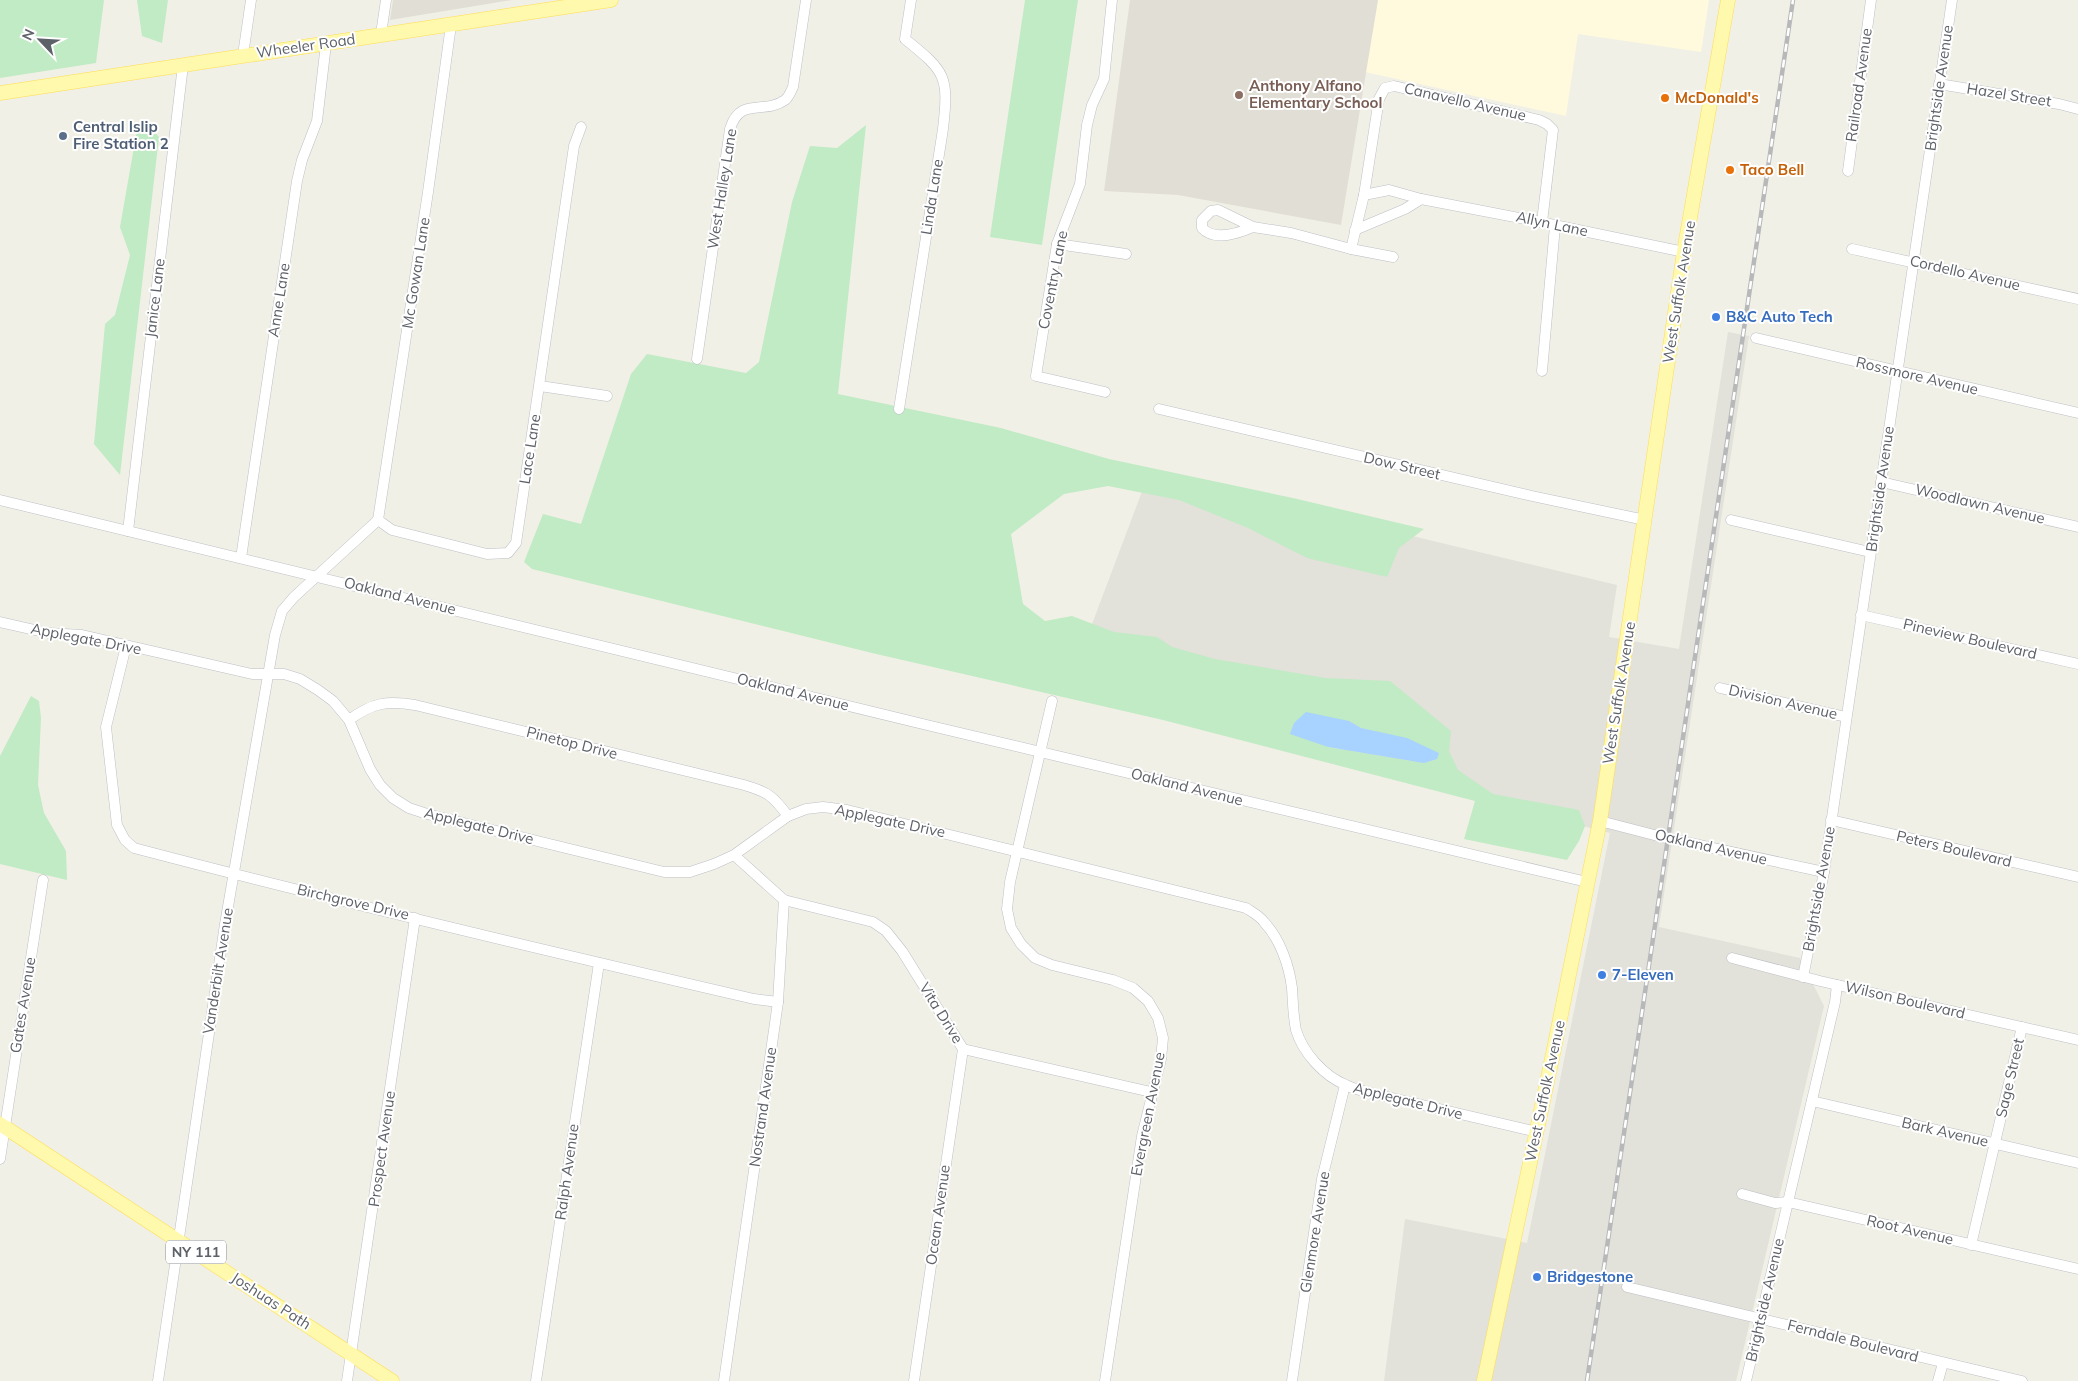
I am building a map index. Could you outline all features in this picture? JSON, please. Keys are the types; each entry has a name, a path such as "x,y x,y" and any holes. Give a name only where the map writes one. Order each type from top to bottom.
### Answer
{"main road":[{"name":"Wheeler Road","path":"0,93 611,0"},
{"name":"West Suffolk Avenue","path":"1484,1381 1600,820 1684,252 1728,0"},
{"name":"Joshuas Path","path":"2,1126 392,1381"}],"street":[{"path":"243,55 251,0"},
{"path":"381,34 386,0"},
{"name":"West Halley Lane","path":"697,359 730,129 734,117 746,109 776,104 786,100 793,87 806,0"},
{"name":"Linda Lane","path":"899,409 943,129 946,89 941,73 930,59 905,39 911,0"},
{"name":"Coventry Lane","path":"1105,392 1036,376 1057,244 1080,184 1087,125 1092,105 1104,79 1112,0"},
{"name":"Railroad Avenue","path":"1848,171 1871,0"},
{"name":"Brightside Avenue","path":"1803,976 1824,872 1952,0"},
{"name":"Mc Gowan Lane","path":"378,520 427,202 451,25"},
{"name":"Anne Lane","path":"241,558 297,181 302,160 317,121 326,44"},
{"name":"Janice Lane","path":"128,531 183,65"},
{"name":"Hazel Street","path":"1939,84 2059,104 2078,109"},
{"name":"Canavello Avenue","path":"1351,249 1364,195 1380,99 1385,88 1394,86 1538,120 1547,124 1553,130 1542,222"},
{"name":"Lace Lane","path":"378,520 392,530 487,554 508,554 516,543 574,146 581,127"},
{"name":"Allyn Lane","path":"1364,195 1389,190 1420,199 1684,252"},
{"path":"1355,230 1405,209 1420,199"},
{"path":"1542,371 1555,226"},
{"path":"1254,227 1291,233 1351,249 1393,257"},
{"path":"1057,244 1126,254"},
{"name":"Cordello Avenue","path":"1852,248 2078,299"},
{"name":"Rossmore Avenue","path":"1756,338 2078,413"},
{"path":"540,386 607,396"},
{"name":"Dow Street","path":"1159,409 1645,520"},
{"name":"Woodlawn Avenue","path":"1881,482 2078,527"},
{"name":"Oakland Avenue","path":"0,500 1363,830 1587,882"},
{"path":"316,576 378,520"},
{"path":"1731,520 1870,552"},
{"name":"Vanderbilt Avenue","path":"158,1381 233,874 268,674 282,611 316,576"},
{"name":"Pineview Boulevard","path":"1861,615 2078,664"},
{"name":"Applegate Drive","path":"0,622 48,633 82,636 252,674 284,674 300,679 332,701 349,720 370,769 380,784 393,798 409,808 664,872 690,872 714,864 734,854 788,816 806,809 823,807 847,810 1246,908 1264,921 1279,943 1292,987 1293,1012 1297,1032 1308,1054 1324,1072 1345,1085 1537,1132"},
{"name":"Birchgrove Drive","path":"126,646 106,727 117,825 124,840 134,848 599,963 754,999 778,1002"},
{"name":"Division Avenue","path":"1720,688 1846,717"},
{"name":"Pinetop Drive","path":"349,720 361,711 378,704 395,701 415,705 744,785 765,792 778,802 788,816"},
{"name":"Evergreen Avenue","path":"1052,701 1016,852 1007,909 1011,928 1035,958 1052,965 1113,980 1133,988 1148,1001 1158,1018 1162,1038 1161,1059 1142,1136 1105,1381"},
{"name":"Oakland Avenue","path":"1600,820 1662,837 1824,872"},
{"name":"Peters Boulevard","path":"1831,820 2078,877"},
{"path":"734,854 784,900"},
{"name":"Gates Avenue","path":"0,1159 2,1126 43,880"},
{"name":"Vita Drive","path":"784,900 873,922 886,931 902,951 963,1049 1152,1092"},
{"name":"Nostrand Avenue","path":"724,1381 778,1002 784,900"},
{"name":"Prospect Avenue","path":"348,1381 416,918"},
{"name":"Wilson Boulevard","path":"1732,958 1837,985 2078,1040"},
{"name":"Ralph Avenue","path":"536,1381 599,963"},
{"name":"Brightside Avenue","path":"1746,1381 1836,1002 1837,985"},
{"name":"Sage Street","path":"1971,1245 2022,1027"},
{"name":"Ocean Avenue","path":"914,1381 963,1049"},
{"name":"Glenmore Avenue","path":"1292,1381 1322,1179 1345,1085"},
{"name":"Bark Avenue","path":"1812,1100 2078,1163"},
{"name":"Root Avenue","path":"1742,1194 1775,1202 1788,1202 2078,1269"},
{"name":"Ferndale Boulevard","path":"1627,1287 2022,1381"},
{"path":"1938,1381 1943,1363"}],"shaded area":[{"path":"393,0 512,0 390,20"},
{"name":"Anthony Alfano Elementary School","path":"1130,0 1378,0 1341,225 1178,195 1104,191"},
{"path":"1378,0 1709,0 1701,52 1578,34 1566,116 1365,72"},
{"path":"1728,332 1749,336 1659,927 1800,958 1824,1006 1736,1381 1384,1381 1405,1219 1527,1243 1610,833 1426,786 1086,640 1149,473 1617,585 1609,637 1679,649"}],"green space":[{"path":"0,0 104,0 96,63 0,78"},
{"path":"137,0 168,0 162,43 142,36"},
{"path":"1025,0 1078,0 1042,245 990,237"},
{"path":"148,125 159,137 120,475 94,444 105,324 115,315 130,255 120,227 137,130"},
{"path":"866,125 838,394 1001,428 1109,459 1293,498 1424,529 1399,548 1387,577 1307,558 1248,528 1179,500 1108,486 1064,494 1011,534 1023,604 1045,621 1072,616 1114,632 1157,637 1172,647 1215,659 1325,678 1390,681 1451,731 1449,751 1458,770 1493,794 1579,810 1585,826 1579,841 1567,860 1464,839 1475,801 1163,720 872,653 532,569 524,562 543,514 581,524 631,374 647,354 746,373 759,362 792,202 810,146 837,148","holes":["1349,721 1361,728 1381,733 1437,759 1424,763 1328,747"]},
{"path":"31,696 39,701 41,718 38,785 44,813 66,851 67,880 0,864 0,756"}],"water":[{"path":"1306,712 1349,721 1361,728 1407,738 1439,753 1437,759 1424,763 1328,747 1290,734 1294,723"}],"railway":[{"path":"1587,1381 1793,0"}],"place":[{"name":"Anthony Alfano Elementary School","path":"1239,95"},
{"name":"McDonald's","path":"1665,98"},
{"name":"Central Islip Fire Station 2","path":"63,136"},
{"name":"Taco Bell","path":"1730,170"},
{"name":"B&C Auto Tech","path":"1716,317"},
{"name":"7-Eleven","path":"1602,975"},
{"name":"Bridgestone","path":"1537,1277"}]}
